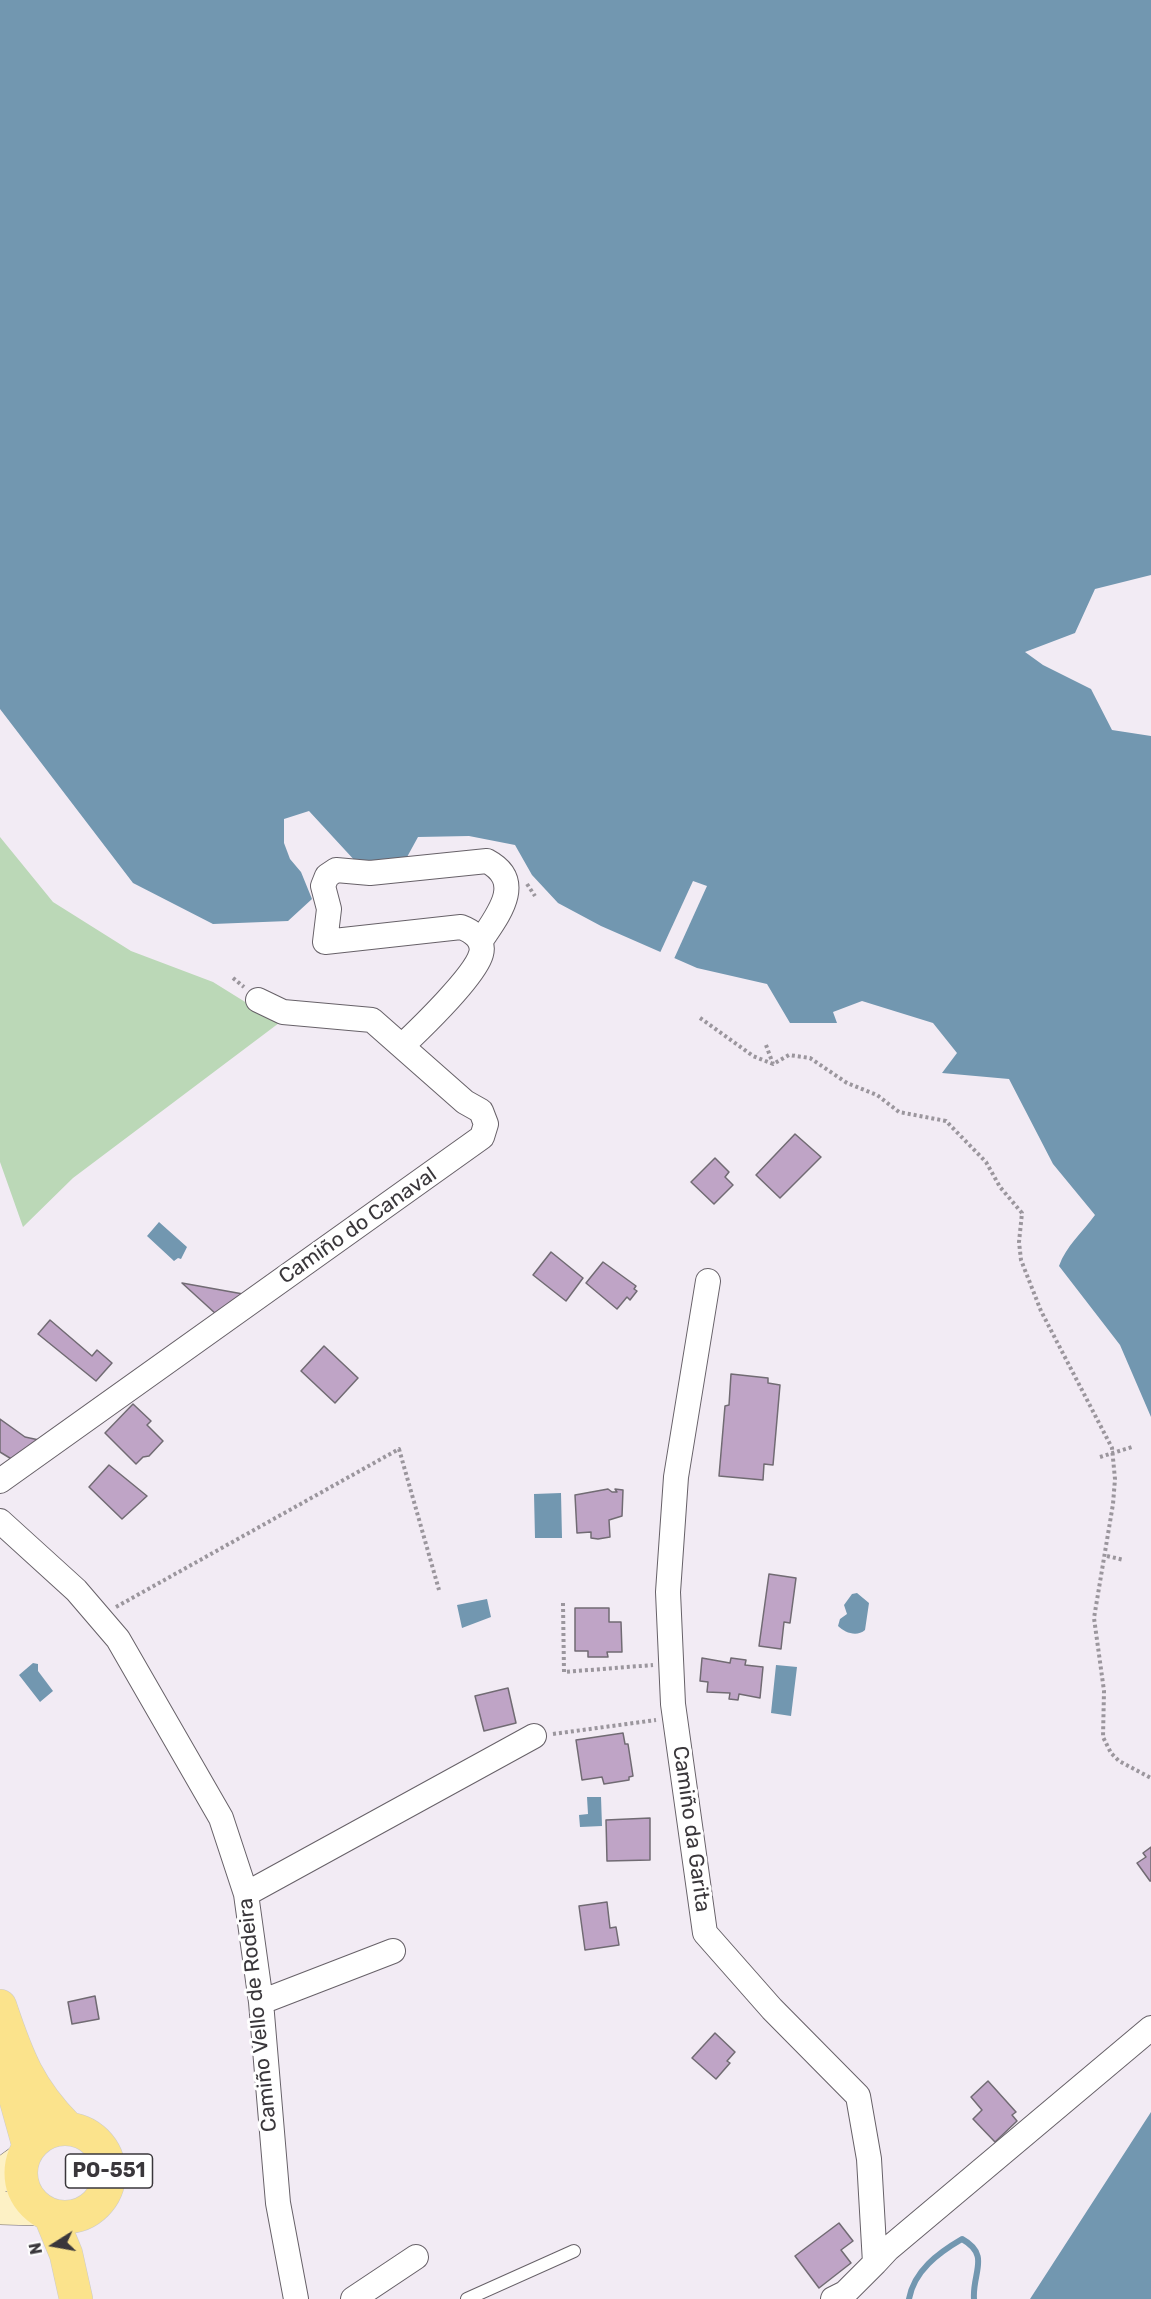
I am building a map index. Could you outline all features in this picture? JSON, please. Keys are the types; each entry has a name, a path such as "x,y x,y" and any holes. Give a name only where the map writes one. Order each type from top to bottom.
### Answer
{"main road":[{"name":"PO-551","path":"0,2006 28,2080 68,2128"},
{"name":"PO-551","path":"0,2048 15,2091 17,2161 24,2189 59,2234 74,2289"},
{"name":"PO-551","path":"17,2161 39,2136 53,2130 68,2128 83,2132 96,2141 105,2153 110,2168 108,2184 97,2203 74,2289"},
{"name":"PO-551","path":"44,2212 62,2218 77,2216 97,2203"},
{"path":"0,2208 44,2212"}],"street":[{"path":"402,1046 438,1011 469,972 481,954 480,942 472,931 461,927 326,942 329,909 323,886 327,876 336,870 370,873 487,861 499,867 507,884 500,913 480,942"},
{"name":"Camiño do Canaval","path":"0,1481 482,1137 486,1124 481,1111 465,1102 372,1020 283,1012 258,1000"},
{"name":"Camiño da Garita","path":"708,1281 676,1477 668,1592 675,1717 705,1933 772,2009 858,2096 869,2159 876,2263"},
{"name":"Camiño Vello de Rodeira","path":"0,1521 76,1590 118,1639 221,1818 246,1894 261,2002 278,2203 296,2299"},
{"path":"246,1894 534,1736"},
{"path":"261,2002 393,1951"},
{"path":"833,2299 845,2293 888,2249 1151,2028"},
{"path":"353,2299 416,2257"}],"lane":[{"path":"467,2299 574,2251"}],"path":[{"path":"700,1018 753,1056 773,1064"},
{"path":"766,1045 773,1064"},
{"path":"773,1064 789,1055 810,1058 847,1083 877,1095 899,1112 946,1121 986,1162 1000,1187 1022,1213 1019,1242 1021,1260 1041,1311 1105,1432 1112,1454 1115,1479 1107,1556 1094,1618 1104,1691 1103,1737 1111,1753 1119,1761 1151,1778"},
{"path":"1100,1457 1132,1447"},
{"path":"99,1616 399,1449 439,1590"},
{"path":"1107,1556 1124,1560"},
{"path":"563,1603 564,1672 672,1663"},
{"path":"534,1736 675,1717"}],"green space":[{"path":"0,837 53,902 131,951 213,982 279,1023 73,1178 23,1227 0,1162"}],"water":[{"path":"0,0 1151,0 1151,575 1095,589 1075,633 1025,652 1043,665 1091,689 1112,730 1151,736 1151,1417 1120,1345 1059,1266 1070,1246 1095,1215 1053,1164 1009,1079 942,1073 957,1053 933,1023 862,1001 833,1012 837,1023 790,1023 767,984 697,968 601,926 558,903 532,875 515,845 469,836 418,837 401,868 357,863 309,811 284,819 284,843 290,859 301,872 312,899 288,921 213,924 133,883 0,709"},
{"path":"159,1222 187,1247 181,1259 174,1261 147,1236"},
{"path":"561,1493 562,1538 535,1538 534,1494"},
{"path":"857,1593 869,1603 865,1630 855,1634 844,1631 838,1626 840,1619 847,1614 844,1605 852,1594"},
{"path":"487,1599 491,1617 462,1628 457,1605"},
{"path":"33,1663 38,1664 38,1671 53,1691 40,1702 19,1675"},
{"path":"776,1665 797,1667 791,1716 771,1713"},
{"path":"587,1797 601,1797 602,1826 580,1827 579,1815 588,1814"},
{"path":"1151,2112 1151,2299 1030,2299"}],"pier":[{"path":"693,881 707,886 673,961 659,955"}],"building":[{"path":"795,1134 821,1157 780,1198 756,1175"},
{"path":"715,1158 729,1172 725,1177 733,1185 714,1204 691,1182"},
{"path":"551,1252 583,1278 566,1301 533,1275"},
{"path":"603,1262 636,1286 634,1289 637,1291 630,1300 627,1297 617,1309 586,1283"},
{"path":"182,1283 243,1294 216,1314"},
{"path":"50,1320 92,1356 97,1350 112,1363 96,1381 38,1334"},
{"path":"324,1346 358,1378 335,1403 301,1371"},
{"path":"731,1374 768,1378 768,1383 780,1385 773,1465 764,1464 763,1480 719,1476 725,1406 729,1405"},
{"path":"133,1404 151,1421 147,1425 163,1441 149,1456 143,1457 136,1464 105,1433"},
{"path":"0,1419 25,1437 39,1440 18,1463 0,1452"},
{"path":"109,1465 147,1496 122,1519 89,1487"},
{"path":"608,1489 612,1492 617,1492 615,1489 623,1490 622,1516 609,1520 610,1537 598,1539 591,1538 591,1532 577,1533 575,1495"},
{"path":"769,1574 796,1578 790,1623 784,1622 781,1649 759,1646"},
{"path":"575,1608 609,1608 609,1622 621,1622 622,1652 607,1652 608,1657 588,1657 588,1651 575,1651"},
{"path":"702,1658 730,1663 731,1658 746,1660 745,1665 763,1667 760,1698 739,1694 738,1700 729,1699 730,1693 707,1692 708,1682 700,1681"},
{"path":"508,1688 516,1723 484,1731 475,1696"},
{"path":"623,1733 625,1744 628,1744 633,1776 629,1777 629,1780 604,1784 602,1777 582,1780 576,1740"},
{"path":"650,1818 650,1860 607,1861 606,1820"},
{"path":"1151,1847 1150,1881 1137,1863 1146,1857 1143,1853"},
{"path":"607,1902 610,1928 616,1927 619,1945 585,1950 579,1906"},
{"path":"95,1996 99,2019 72,2024 68,2002"},
{"path":"715,2033 735,2052 727,2061 730,2063 716,2079 692,2058"},
{"path":"988,2081 1016,2112 1012,2115 1017,2121 995,2142 973,2119 982,2110 971,2097"},
{"path":"839,2223 853,2241 841,2250 851,2263 819,2288 795,2256"}],"waterway":[{"path":"909,2299 916,2280 928,2264 944,2250 962,2239 971,2245 978,2258 974,2299"}]}
